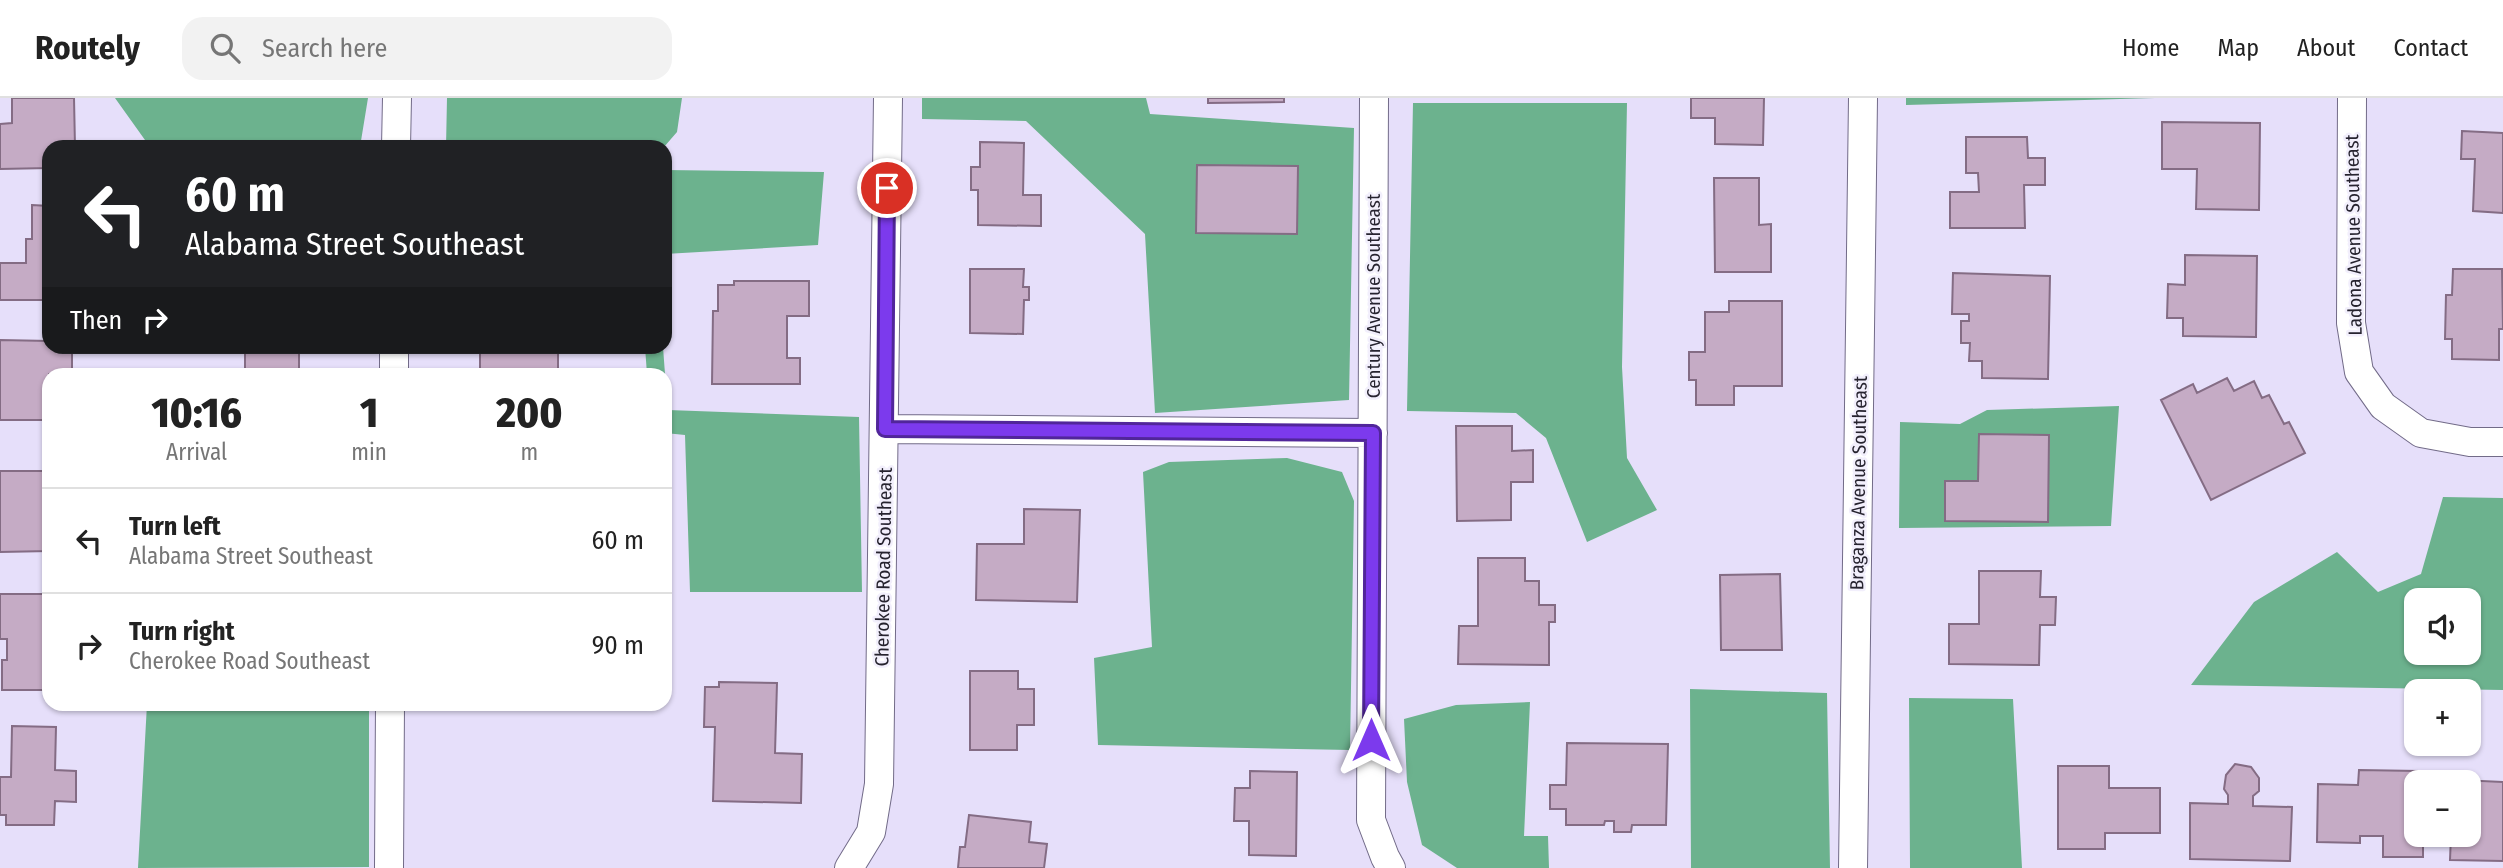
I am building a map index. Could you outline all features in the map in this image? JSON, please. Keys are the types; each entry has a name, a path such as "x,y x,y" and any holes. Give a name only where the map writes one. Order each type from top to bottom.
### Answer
{"street":[{"path":"396,140 397,98"},
{"name":"Cherokee Road Southeast","path":"851,865 871,832 879,784 888,98"},
{"name":"Century Avenue Southeast","path":"1374,98 1371,820 1391,868"},
{"name":"Braganza Avenue Southeast","path":"1853,868 1863,98"},
{"name":"Ladona Avenue Southeast","path":"2352,98 2351,323 2359,372 2383,406 2421,433 2470,442 2503,442"},
{"path":"885,429 1373,433"},
{"path":"388,868 390,711"}],"green space":[{"path":"115,98 368,98 361,140 145,140"},
{"path":"447,98 682,98 677,132 670,140 446,140"},
{"path":"922,98 1146,98 1150,114 1354,128 1349,400 1155,413 1145,234 1026,121 922,119"},
{"path":"1906,98 2155,98 1906,105"},
{"path":"1413,103 1627,103 1622,367 1627,458 1657,510 1587,542 1546,438 1516,413 1407,411"},
{"path":"672,170 824,172 818,245 672,254"},
{"path":"646,354 664,354 665,368 647,368"},
{"path":"2119,406 2111,526 1899,528 1900,422 1960,424 1987,410"},
{"path":"672,410 859,417 862,592 690,592 685,435 672,434"},
{"path":"1287,458 1342,472 1354,501 1350,750 1098,745 1094,658 1152,647 1143,472 1169,462"},
{"path":"2443,497 2503,498 2503,690 2481,690 2481,679 2404,679 2404,688 2191,685 2254,602 2337,552 2378,592 2421,574"},
{"path":"1690,689 1827,693 1830,868 1691,868"},
{"path":"1909,698 2013,699 2022,868 1910,868"},
{"path":"1530,702 1524,836 1548,836 1549,868 1457,868 1422,845 1407,782 1404,719 1456,705"},
{"path":"147,711 369,711 369,867 138,868"}],"building":[{"path":"12,98 74,98 75,140 42,140 42,168 0,169 0,124 12,123"},
{"path":"1208,98 1284,98 1284,102 1208,103"},
{"path":"1691,98 1764,98 1763,145 1715,144 1715,118 1691,118"},
{"path":"2162,122 2260,123 2259,210 2196,209 2197,169 2162,169"},
{"path":"2462,131 2503,133 2503,213 2473,211 2475,159 2461,159"},
{"path":"1966,137 2027,137 2028,158 2045,158 2045,185 2024,185 2025,228 1950,228 1950,192 1979,192 1978,173 1966,173"},
{"path":"980,142 1024,143 1023,195 1041,195 1041,226 978,225 978,190 971,190 971,167 980,167"},
{"path":"1197,165 1298,166 1297,234 1196,233"},
{"path":"1714,178 1759,178 1759,225 1771,224 1771,272 1715,272"},
{"path":"32,205 42,206 42,300 0,300 0,263 26,263 26,239 32,239"},
{"path":"2185,255 2257,256 2256,337 2183,336 2183,318 2167,318 2168,284 2185,285"},
{"path":"970,269 1024,269 1023,287 1029,287 1029,300 1024,300 1023,334 970,333"},
{"path":"2453,269 2502,269 2503,329 2499,329 2499,360 2452,359 2452,339 2445,339 2446,295 2452,295"},
{"path":"1953,273 2050,276 2048,379 1982,378 1982,361 1969,361 1970,343 1961,343 1961,321 1969,321 1969,314 1952,314"},
{"path":"734,281 809,281 809,316 787,316 787,358 800,358 800,384 712,384 713,311 718,311 718,285 734,285"},
{"path":"1729,301 1782,301 1782,386 1734,386 1734,405 1696,405 1696,380 1689,380 1689,352 1705,352 1705,312 1729,312"},
{"path":"0,340 42,341 42,354 72,354 72,368 42,368 42,420 0,420"},
{"path":"245,354 299,354 299,368 245,368"},
{"path":"480,354 558,354 558,368 480,368"},
{"path":"2227,378 2234,391 2254,381 2262,398 2269,395 2284,424 2289,422 2305,453 2211,500 2161,400 2193,384 2197,393"},
{"path":"1456,426 1512,426 1512,451 1533,450 1533,482 1511,482 1511,520 1457,521"},
{"path":"1979,434 2049,435 2048,522 1945,521 1945,481 1978,481"},
{"path":"0,471 42,471 42,551 0,552"},
{"path":"1024,509 1080,510 1077,602 976,600 977,544 1024,544"},
{"path":"1478,558 1525,558 1525,581 1539,581 1539,605 1555,605 1555,622 1549,622 1549,665 1458,664 1459,626 1478,626"},
{"path":"1979,571 2041,571 2040,597 2056,597 2055,625 2040,625 2039,665 1949,664 1949,624 1979,624"},
{"path":"1780,574 1782,650 1721,650 1720,575"},
{"path":"0,594 42,594 42,690 2,690 2,660 7,660 7,639 0,639"},
{"path":"970,671 1018,671 1018,689 1034,689 1034,725 1017,725 1017,750 970,750"},
{"path":"719,682 777,683 775,753 802,754 801,803 713,801 715,727 704,727 705,687 719,687"},
{"path":"12,726 56,727 55,770 76,771 76,802 55,801 54,825 6,825 6,815 0,815 0,777 11,777"},
{"path":"1567,743 1668,744 1666,825 1632,825 1631,832 1614,832 1614,821 1605,821 1604,825 1566,825 1566,809 1550,809 1550,785 1566,785"},
{"path":"2235,764 2251,767 2259,778 2259,791 2253,796 2253,806 2292,807 2290,861 2190,859 2190,803 2228,804 2228,795 2224,789 2226,775"},
{"path":"2058,766 2109,766 2109,788 2160,788 2160,833 2105,833 2105,849 2058,849"},
{"path":"2359,770 2404,771 2404,847 2423,847 2423,857 2383,857 2383,836 2360,836 2360,843 2317,842 2318,784 2358,785"},
{"path":"1250,771 1297,772 1296,856 1249,855 1249,821 1234,821 1235,788 1250,788"},
{"path":"2481,781 2503,782 2503,861 2450,860 2451,847 2481,847"},
{"path":"969,815 1031,822 1029,842 1047,844 1044,868 958,868 960,847 965,847"}],"route":[{"path":"887,188 885,429 1373,433 1371,740"}]}
